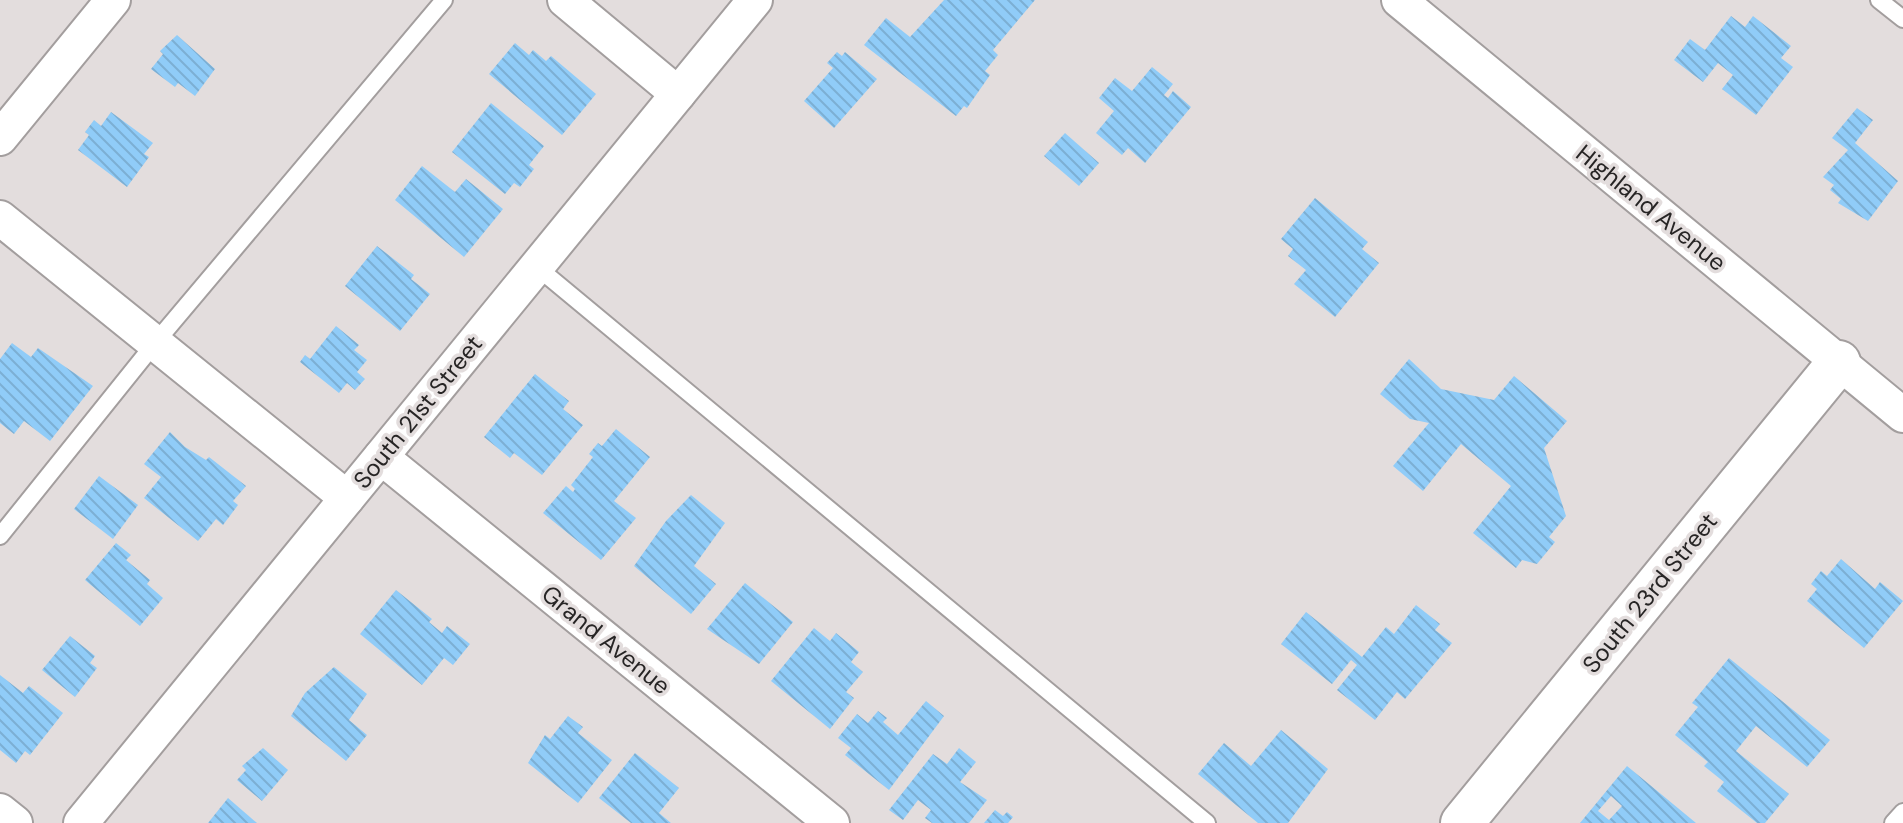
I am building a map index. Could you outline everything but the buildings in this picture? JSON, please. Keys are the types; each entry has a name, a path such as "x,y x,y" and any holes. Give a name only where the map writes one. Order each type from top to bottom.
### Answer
{"street":[{"path":"0,138 113,0"},
{"path":"565,0 678,94"},
{"name":"South 21st Street","path":"81,823 755,0"},
{"name":"Highland Avenue","path":"1408,3 1903,415"},
{"path":"0,218 347,498"},
{"name":"South 23rd Street","path":"1462,823 1839,362"},
{"name":"Grand Avenue","path":"381,457 832,823"},
{"path":"0,811 15,823"}],"lane":[{"path":"0,536 155,343 444,0"},
{"path":"1879,0 1903,19"},
{"path":"537,267 1207,823"},
{"path":"1893,823 1903,812"}]}
